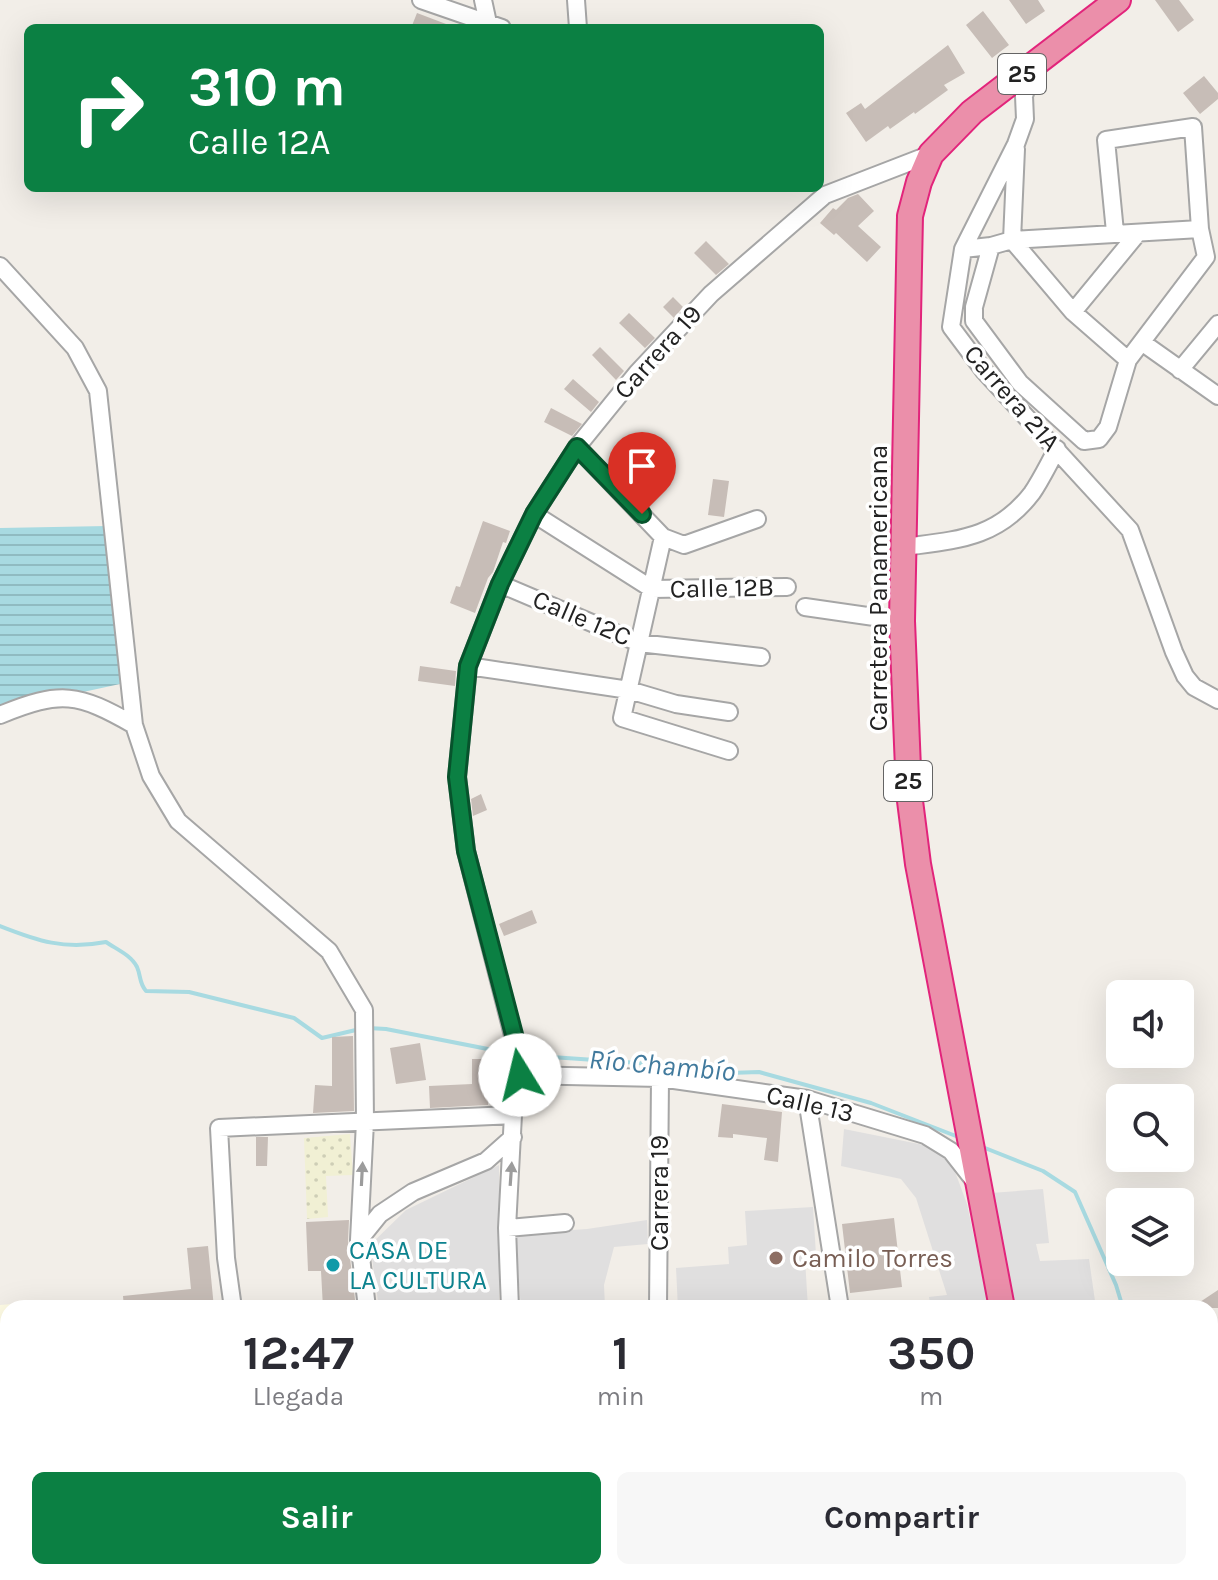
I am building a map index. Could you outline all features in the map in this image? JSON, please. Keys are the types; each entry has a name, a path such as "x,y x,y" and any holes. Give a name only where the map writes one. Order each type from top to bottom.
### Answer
{"highway":[{"name":"Carretera Panamericana","path":"1000,1300 918,864 909,793 902,621 910,216 931,154 972,112 1118,0"}],"street":[{"path":"421,0 489,24"},
{"path":"483,0 494,24"},
{"path":"576,0 578,24"},
{"name":"Carrera 21A","path":"1035,64 1024,96 1025,119 1016,144 963,249 951,327 984,371 1130,530 1185,676 1194,687 1218,700"},
{"path":"991,246 974,307 974,321 1020,383 1084,441 1099,439 1108,427 1128,360 1206,257 1200,229 1193,127 1106,140 1115,232"},
{"path":"1016,144 1012,240 1073,312 1128,360"},
{"name":"Carrera 19","path":"824,190 931,154"},
{"name":"Carrera 19","path":"519,1061 466,851 457,777 468,666 500,584 534,514 577,447 637,373 711,294 820,192"},
{"path":"963,249 1012,240 1200,229"},
{"path":"1073,312 1138,233"},
{"path":"0,266 75,348 98,391 134,725 151,776 178,821 329,951 364,1010 365,1122 359,1240 366,1300"},
{"path":"1180,370 1218,324"},
{"path":"1143,343 1218,396"},
{"path":"577,447 663,537 684,545 757,519"},
{"path":"904,547 976,536 996,527 1031,493 1057,449"},
{"name":"Calle 12B","path":"534,514 652,589 787,587"},
{"path":"663,537 622,718 729,751"},
{"name":"Calle 12C","path":"500,584 639,643 761,657"},
{"path":"805,607 902,621"},
{"path":"468,666 629,690 676,704 729,712"},
{"path":"0,715 29,703 66,696 102,707 134,725"},
{"path":"510,1300 507,1228 519,1061"},
{"name":"Calle 13","path":"519,1061 807,1099 925,1135 951,1151 979,1188"},
{"name":"Carrera 19","path":"658,1300 660,1078"},
{"path":"807,1099 839,1300"},
{"path":"232,1300 226,1258 219,1128 513,1115"},
{"path":"359,1240 380,1214 413,1192 486,1161 513,1137"},
{"path":"507,1228 565,1223"}],"shaded area":[{"path":"844,1129 924,1145 943,1157 954,1169 967,1204 987,1300 930,1300 929,1297 947,1295 916,1198 901,1179 841,1166"},
{"path":"499,1165 499,1300 378,1300 370,1245 406,1210"},
{"path":"1043,1189 1049,1243 1036,1244 1040,1261 1089,1259 1095,1300 1011,1300 991,1193"},
{"path":"813,1207 816,1255 805,1259 808,1300 678,1300 676,1268 729,1264 728,1247 747,1245 745,1211"},
{"path":"647,1220 648,1244 614,1247 604,1285 605,1300 520,1300 515,1234 587,1229"}],"green space":[{"path":"350,1134 353,1175 326,1176 328,1217 307,1219 304,1138"}],"water":[{"path":"107,526 120,684 0,710 0,528"}],"building":[{"path":"1009,0 1038,0 1045,11 1026,24"},
{"path":"1155,0 1179,0 1194,20 1178,32"},
{"path":"983,11 1009,45 992,58 966,25"},
{"path":"417,13 446,24 413,24"},
{"path":"948,45 965,73 944,85 948,90 915,114 890,129 888,126 866,142 846,113 861,103 865,109"},
{"path":"1204,76 1218,93 1218,99 1200,114 1183,93"},
{"path":"858,194 874,211 858,226 881,247 867,262 836,233 834,235 820,223 833,208 836,210 848,198"},
{"path":"706,241 729,264 716,275 694,253"},
{"path":"673,297 683,307 674,318 663,307"},
{"path":"629,313 655,338 645,348 619,323"},
{"path":"600,347 624,371 616,380 592,355"},
{"path":"573,379 599,402 591,412 564,389"},
{"path":"551,408 582,424 572,436 544,422"},
{"path":"713,479 729,481 724,517 708,515"},
{"path":"643,481 659,493 649,507 636,492"},
{"path":"483,521 510,531 475,613 450,603 456,586 460,587"},
{"path":"420,666 456,671 455,686 418,681"},
{"path":"481,794 487,810 473,816 471,799"},
{"path":"532,910 537,923 504,936 499,924"},
{"path":"353,1036 354,1111 313,1113 315,1085 332,1086 332,1037"},
{"path":"420,1043 426,1080 396,1084 390,1048"},
{"path":"472,1059 488,1059 488,1105 430,1108 429,1086 472,1084"},
{"path":"722,1104 782,1112 778,1162 764,1160 767,1138 733,1134 733,1138 718,1137"},
{"path":"256,1137 268,1137 267,1166 256,1166"},
{"path":"894,1218 902,1287 850,1293 842,1224"},
{"name":"CASA DE LA CULTURA","path":"349,1220 348,1241 355,1300 323,1300 321,1271 308,1271 306,1222"},
{"path":"208,1246 213,1300 123,1300 123,1296 191,1289 187,1248"},
{"path":"1218,1290 1218,1300 1203,1300"}],"waterway":[{"name":"Río Chambío","path":"0,926 52,943 77,945 106,942 134,963 146,991 189,992 294,1018 322,1038 360,1029"},
{"name":"Río Chambío","path":"368,1028 513,1054"},
{"name":"Río Chambío","path":"522,1055 639,1063 699,1074 759,1072 871,1103 961,1138"},
{"name":"Río Chambío","path":"980,1146 1043,1171 1075,1192 1121,1300"}],"place":[{"name":"Camilo Torres","path":"776,1258"},
{"name":"CASA DE LA CULTURA","path":"333,1265"}],"route":[{"path":"520,1075 517,1046 466,851 457,777 468,666 500,584 534,514 577,447 642,514"}]}
